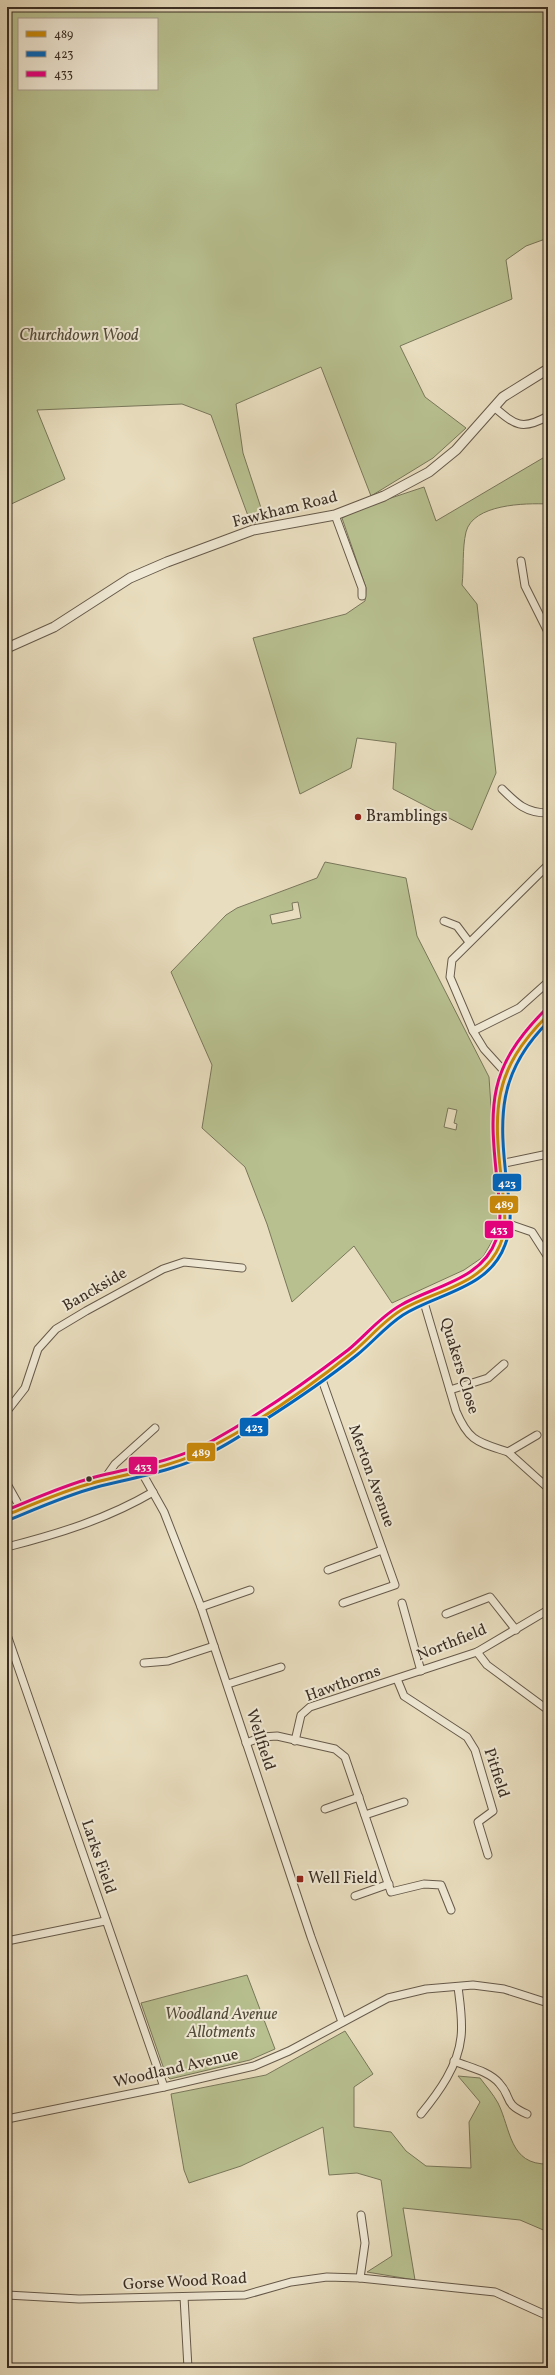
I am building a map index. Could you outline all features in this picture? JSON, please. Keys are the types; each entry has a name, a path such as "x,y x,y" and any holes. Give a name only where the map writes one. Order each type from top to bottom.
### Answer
{"street":[{"name":"Fawkham Road","path":"7,648 54,627 130,578 168,562 253,530 335,515 384,496 429,472 456,450 503,397 548,369"},
{"path":"494,407 515,424 524,426 532,424 548,416"},
{"path":"335,515 362,588 362,596"},
{"path":"521,561 525,586 548,632"},
{"path":"502,789 519,806 533,813 548,814"},
{"path":"504,1071 484,1050 474,1031 450,977 452,960 548,865"},
{"path":"444,921 457,926 469,942"},
{"path":"474,1031 519,1008 548,982"},
{"path":"7,1516 57,1495 141,1471 210,1448 321,1377 355,1350 384,1322 403,1308 466,1280 486,1266 500,1247 506,1223 500,1164 498,1094 504,1071 516,1050 535,1027 548,1016"},
{"path":"500,1164 548,1154"},
{"path":"506,1223 532,1232 548,1257"},
{"name":"Banckside","path":"7,1412 25,1388 38,1350 56,1330 86,1310 163,1269 184,1262 242,1268"},
{"name":"Quakers Close","path":"423,1300 463,1428 477,1442 508,1452"},
{"path":"450,1390 488,1378 504,1364"},
{"name":"Merton Avenue","path":"321,1377 395,1585 343,1603"},
{"path":"103,1481 115,1464 155,1428"},
{"path":"537,1435 508,1452 548,1488"},
{"name":"Wellfield","path":"141,1471 164,1512 201,1607 228,1684 246,1743 311,1937 342,2022"},
{"path":"7,1484 21,1509"},
{"path":"7,1547 94,1521 122,1510 153,1492"},
{"path":"328,1570 382,1550"},
{"path":"201,1607 250,1590"},
{"name":"Northfield","path":"446,1614 490,1597 516,1630"},
{"path":"402,1603 421,1671"},
{"name":"Northfield","path":"397,1679 477,1652 548,1610"},
{"name":"Larks Field","path":"7,1635 105,1921 164,2087"},
{"path":"144,1663 168,1661 214,1646"},
{"path":"477,1652 487,1665 548,1710"},
{"path":"228,1684 281,1667"},
{"name":"Hawthorns","path":"295,1741 301,1716 310,1707 397,1679"},
{"name":"Pitfield","path":"397,1679 404,1696 467,1737 475,1750 494,1811 478,1822 488,1855"},
{"path":"246,1743 262,1737 277,1736 335,1749 346,1757 391,1892 424,1884 441,1885 450,1910"},
{"path":"325,1809 359,1797"},
{"path":"365,1815 404,1802"},
{"path":"355,1896 389,1884"},
{"path":"7,1941 105,1921"},
{"name":"Woodland Avenue","path":"7,2119 164,2087 254,2066 289,2051 388,1998 426,1989 473,1985 504,1989 548,2003"},
{"path":"421,2114 439,2092 454,2061 461,2038 458,1987"},
{"path":"454,2061 487,2074 499,2082 513,2108 527,2114"},
{"path":"360,2278 365,2243 361,2215"},
{"name":"Gorse Wood Road","path":"7,2295 79,2300 245,2296 291,2282 327,2277 360,2278 495,2292 548,2316"},
{"path":"184,2297 188,2368"}],"green space":[{"name":"Churchdown Wood","path":"7,7 548,7 548,238 526,246 506,260 512,299 400,346 425,397 466,428 433,458 371,496 321,367 236,404 243,453 265,520 251,524 211,415 182,404 37,410 65,479 7,506"},
{"path":"548,455 548,504 514,505 489,511 479,516 471,523 466,532 462,585 477,604 496,773 472,830 393,789 396,743 357,738 351,768 300,794 253,638 346,614 365,601 366,588 342,518 361,508 424,487 436,521"},
{"path":"325,862 406,878 417,936 489,1077 498,1212 495,1236 483,1257 464,1270 392,1303 354,1246 292,1302 267,1224 245,1167 202,1128 212,1065 171,972 226,915 237,908 317,878","holes":["298,902 301,918 272,924 270,915 293,910 292,903","448,1108 457,1110 454,1123 457,1124 456,1130 444,1127"]},
{"name":"Woodland Avenue Allotments","path":"247,1975 275,2049 250,2060 170,2079 166,2075 141,2003"},
{"path":"345,2031 373,2074 354,2087 354,2127 391,2132 406,2151 426,2166 471,2168 469,2122 480,2102 458,2076 480,2078 498,2103 513,2144 518,2152 526,2159 535,2163 548,2164 548,2232 520,2220 403,2208 415,2280 367,2272 392,2256 381,2180 357,2173 329,2175 323,2127 241,2166 189,2183 184,2170 171,2094 266,2075"}],"transit line":[{"name":"433","path":"7,1510 51,1492 95,1477 170,1459 212,1441 282,1398 348,1350 394,1309 414,1298 455,1280 480,1264 489,1253 496,1240 500,1218 493,1130 496,1088 502,1069 512,1051 544,1011"},
{"name":"489","path":"7,1515 73,1489 170,1464 213,1446 267,1414 320,1377 353,1352 396,1313 416,1302 458,1285 471,1278 482,1269 492,1258 500,1245 505,1223 498,1134 498,1113 501,1092 506,1073 516,1054 530,1035 548,1015"},
{"name":"423","path":"9,1520 86,1490 172,1468 200,1458 220,1448 321,1382 357,1355 403,1315 417,1307 475,1281 487,1271 497,1260 505,1245 508,1238 510,1222 503,1138 505,1097 519,1059 531,1041 548,1022"}],"place":[{"name":"Bramblings","path":"358,817"},
{"name":"Well Field","path":"300,1879"}]}
